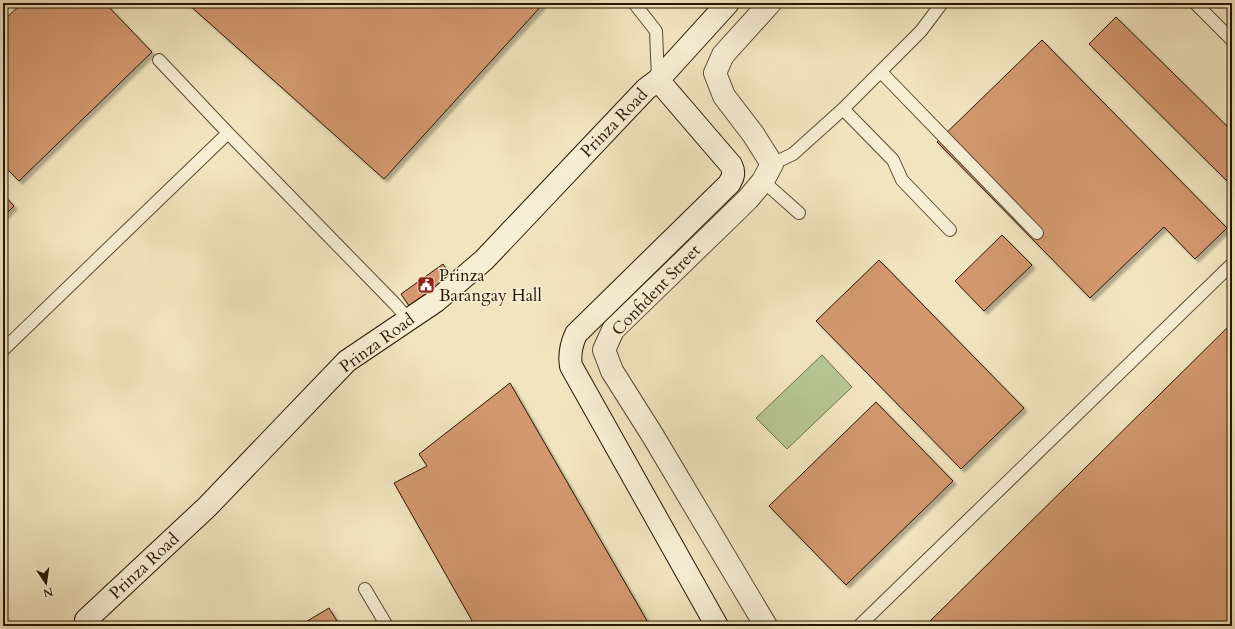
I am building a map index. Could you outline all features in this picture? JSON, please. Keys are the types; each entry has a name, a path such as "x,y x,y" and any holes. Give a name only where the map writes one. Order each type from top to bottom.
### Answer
{"street":[{"name":"Prinza Road","path":"86,624 207,507 347,361 436,301 484,260 646,89 658,80 728,3"},
{"path":"767,172 753,134 724,96 715,73 723,55 770,3"},
{"path":"658,80 732,165 734,171 733,178 729,184 576,334 571,344 569,357 571,366 717,626"},
{"name":"Confident Street","path":"766,626 653,436 612,371 604,350 613,330 748,199 767,172"}],"lane":[{"path":"634,3 656,31 658,80"},
{"path":"799,213 767,172 793,154 843,109 922,31 942,3"},
{"path":"1195,3 1232,40"},
{"path":"159,60 408,319"},
{"path":"881,72 1037,233"},
{"path":"843,109 893,160 902,180 950,230"},
{"path":"3,350 228,133"},
{"path":"859,626 1232,264"},
{"path":"365,589 387,626"}],"green space":[{"path":"822,355 852,387 787,449 756,418"}],"building":[{"path":"22,3 105,3 152,52 19,181 3,165 3,21"},
{"path":"187,3 544,3 384,179"},
{"path":"1116,17 1232,131 1232,186 1089,44"},
{"path":"1042,40 1227,228 1195,259 1164,227 1090,298 937,142"},
{"path":"3,194 14,206 3,217"},
{"path":"1002,235 1032,265 984,311 955,281"},
{"path":"879,260 1024,408 961,469 816,321"},
{"name":"Prinza Barangay Hall","path":"443,264 451,275 409,306 401,294"},
{"path":"1232,323 1232,626 925,626"},
{"path":"510,383 650,626 475,626 394,483 427,466 419,454"},
{"path":"876,402 953,481 846,585 769,506"},
{"path":"329,608 340,626 299,626"}],"place":[{"name":"Prinza Barangay Hall","path":"426,285"}]}
